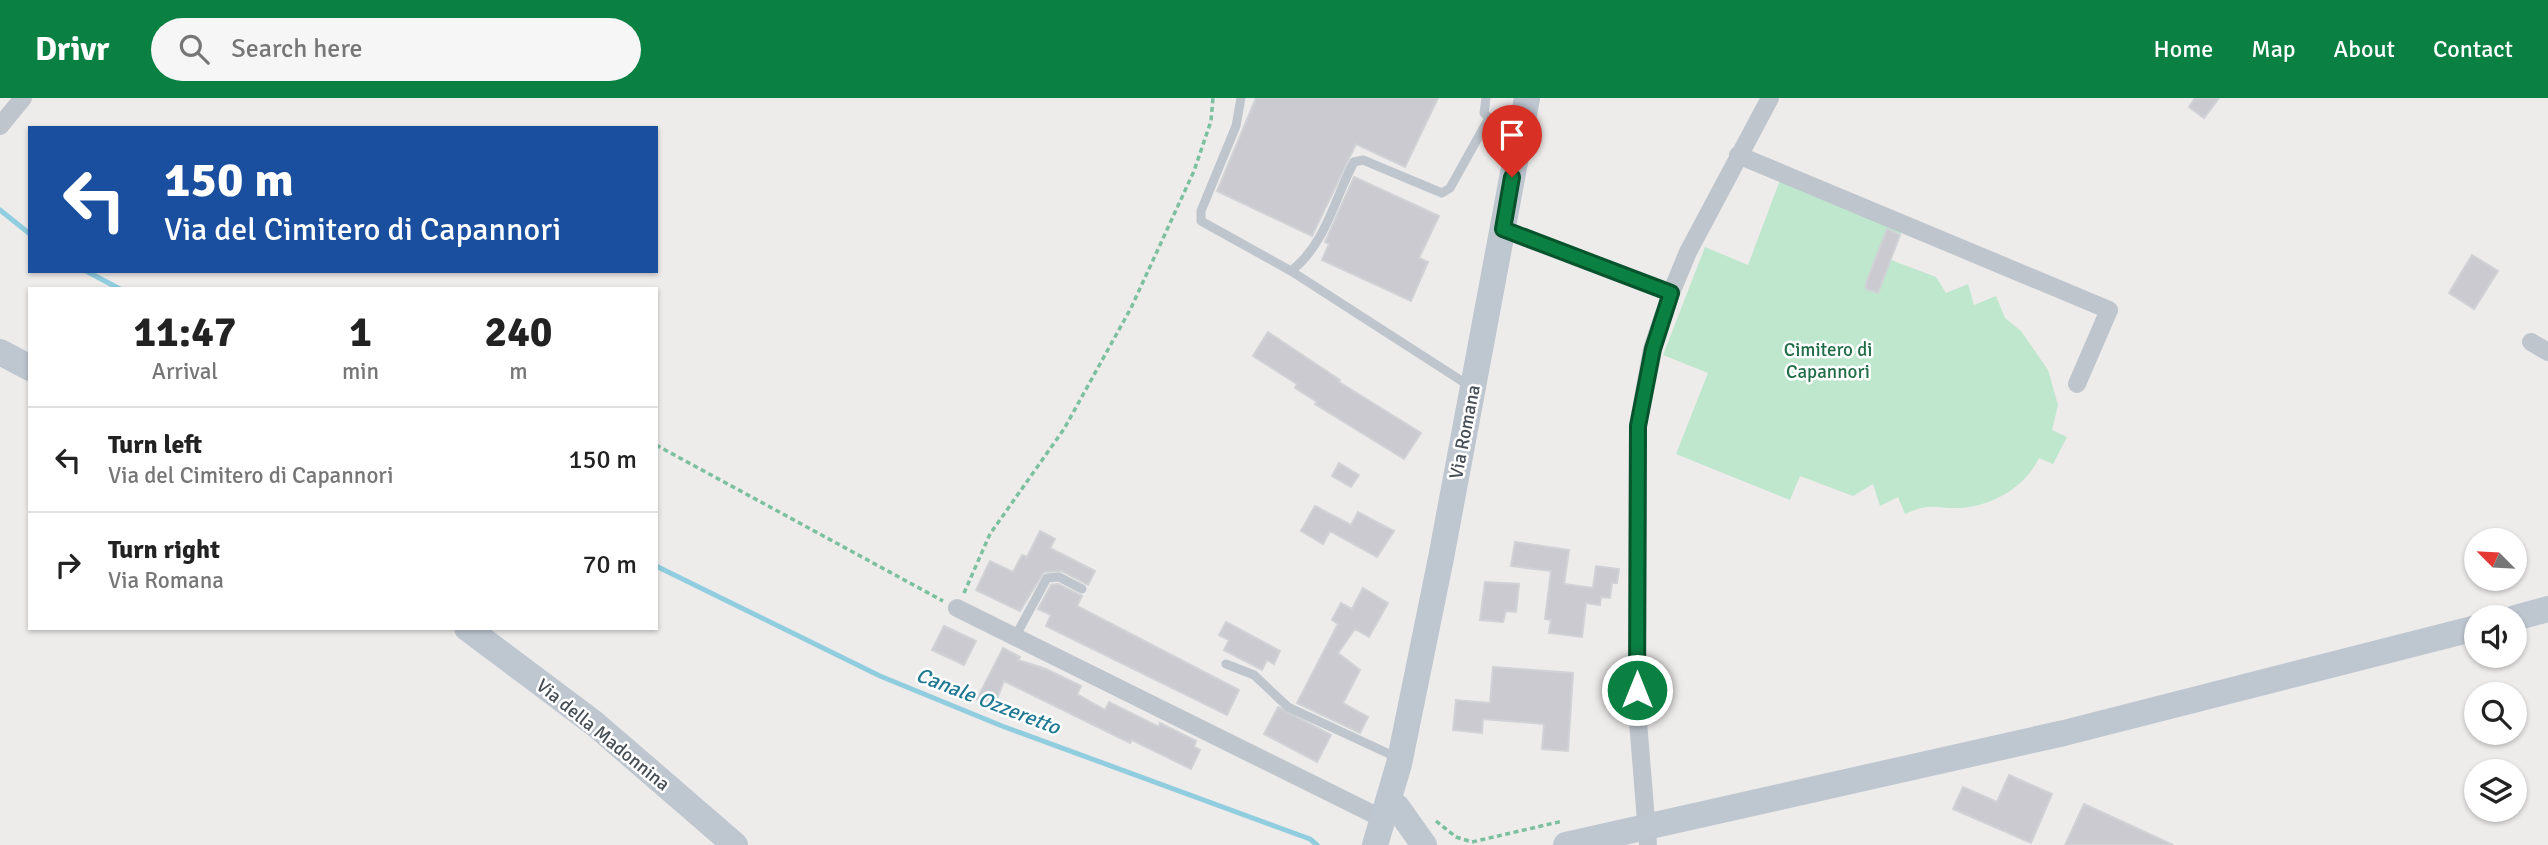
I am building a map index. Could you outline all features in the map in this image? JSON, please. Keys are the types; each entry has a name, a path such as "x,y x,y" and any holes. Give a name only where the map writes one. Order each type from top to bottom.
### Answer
{"street":[{"path":"0,126 23,98"},
{"name":"Via Romana","path":"1391,813 1527,98"},
{"path":"1647,837 1637,709 1638,426 1653,349 1671,293 1688,252 1770,98"},
{"path":"1738,155 2109,310 2077,384"},
{"path":"1503,229 1671,293"},
{"path":"2531,342 2548,352"},
{"path":"0,352 28,367"},
{"path":"957,608 1391,813 1424,845"},
{"path":"2527,615 2548,609"},
{"name":"Via della Madonnina","path":"470,630 595,724 723,841"},
{"path":"1578,844 1647,837 2464,631"},
{"path":"1375,845 1391,813"},
{"path":"1391,813 1393,845"}],"lane":[{"path":"1241,98 1236,126 1201,211 1201,221 1291,271 1473,387"},
{"path":"1486,98 1484,113 1489,118 1521,126"},
{"path":"1291,271 1305,260 1318,242 1354,162 1363,160 1442,193 1450,188 1489,118"},
{"path":"1015,637 1047,578 1059,578 1082,589"},
{"path":"1226,664 1254,675 1288,707 1399,762"}],"path":[{"path":"658,446 957,608 990,534 1064,429 1131,308 1194,171 1211,121 1213,98"},
{"path":"1430,816 1456,837 1472,842 1574,819"}],"green space":[{"name":"Cimitero di Capannori","path":"1780,180 1902,230 1891,260 1936,277 1946,293 1968,284 1974,305 1996,296 2005,318 2021,331 2048,370 2058,405 2052,430 2067,437 2053,464 2039,458 2033,469 2016,487 1994,500 1970,507 1926,507 1905,514 1898,497 1880,506 1873,484 1853,496 1800,476 1790,500 1676,454 1708,373 1663,355 1705,247 1748,265"}],"building":[{"path":"1256,98 1438,98 1405,167 1356,144 1312,236 1217,191"},
{"path":"2195,98 2219,98 2204,118 2189,107"},
{"path":"1354,177 1439,216 1419,258 1428,262 1411,301 1322,260 1329,244 1325,242"},
{"path":"1887,229 1900,235 1878,293 1866,289 1866,283"},
{"path":"2472,255 2498,271 2474,309 2449,293"},
{"path":"1268,332 1340,380 1339,382 1421,433 1404,459 1315,404 1317,402 1295,388 1297,384 1253,356"},
{"path":"1339,463 1359,475 1351,487 1332,476"},
{"path":"1315,506 1351,525 1358,512 1394,531 1377,557 1330,531 1323,544 1301,531"},
{"path":"1040,531 1055,539 1050,548 1095,571 1088,585 1062,571 1044,572 1020,611 976,590 990,561 1013,572 1022,555 1027,557"},
{"path":"1515,542 1569,550 1564,584 1593,588 1596,566 1619,569 1617,583 1612,583 1610,598 1601,597 1600,605 1586,603 1582,637 1549,633 1551,620 1545,619 1551,571 1511,566"},
{"path":"1485,582 1519,584 1516,612 1506,611 1503,622 1480,620"},
{"path":"1058,584 1082,596 1077,606 1239,690 1227,715 1046,626 1051,615 1038,609 1051,585"},
{"path":"1363,588 1388,603 1369,637 1355,629 1338,653 1360,670 1343,703 1368,717 1360,733 1297,703 1338,624 1332,620 1341,603 1352,609"},
{"path":"1226,622 1280,651 1274,664 1267,660 1262,670 1224,650 1229,640 1219,635"},
{"path":"944,626 976,641 964,665 932,650"},
{"path":"1003,648 1020,657 1018,660 1046,669 1081,686 1077,694 1105,710 1109,702 1159,727 1160,723 1196,741 1194,747 1200,750 1191,769 1132,740 1130,743 1004,681 995,704 977,699"},
{"path":"1493,667 1573,673 1568,751 1542,749 1544,724 1483,719 1482,733 1453,730 1456,700 1490,703"},
{"path":"1278,707 1331,735 1317,762 1264,734"},
{"path":"2009,775 2052,794 2031,843 1953,809 1963,787 1997,802"},
{"path":"2084,804 2173,845 2065,845"}],"waterway":[{"name":"Canale Ozzeretto","path":"0,210 28,232"},
{"name":"Canale Ozzeretto","path":"90,273 116,287"},
{"name":"Canale Ozzeretto","path":"658,567 880,676 1002,726 1310,839 1317,845"}],"route":[{"path":"1512,177 1503,229 1671,293 1653,349 1638,426 1637,690"}]}
